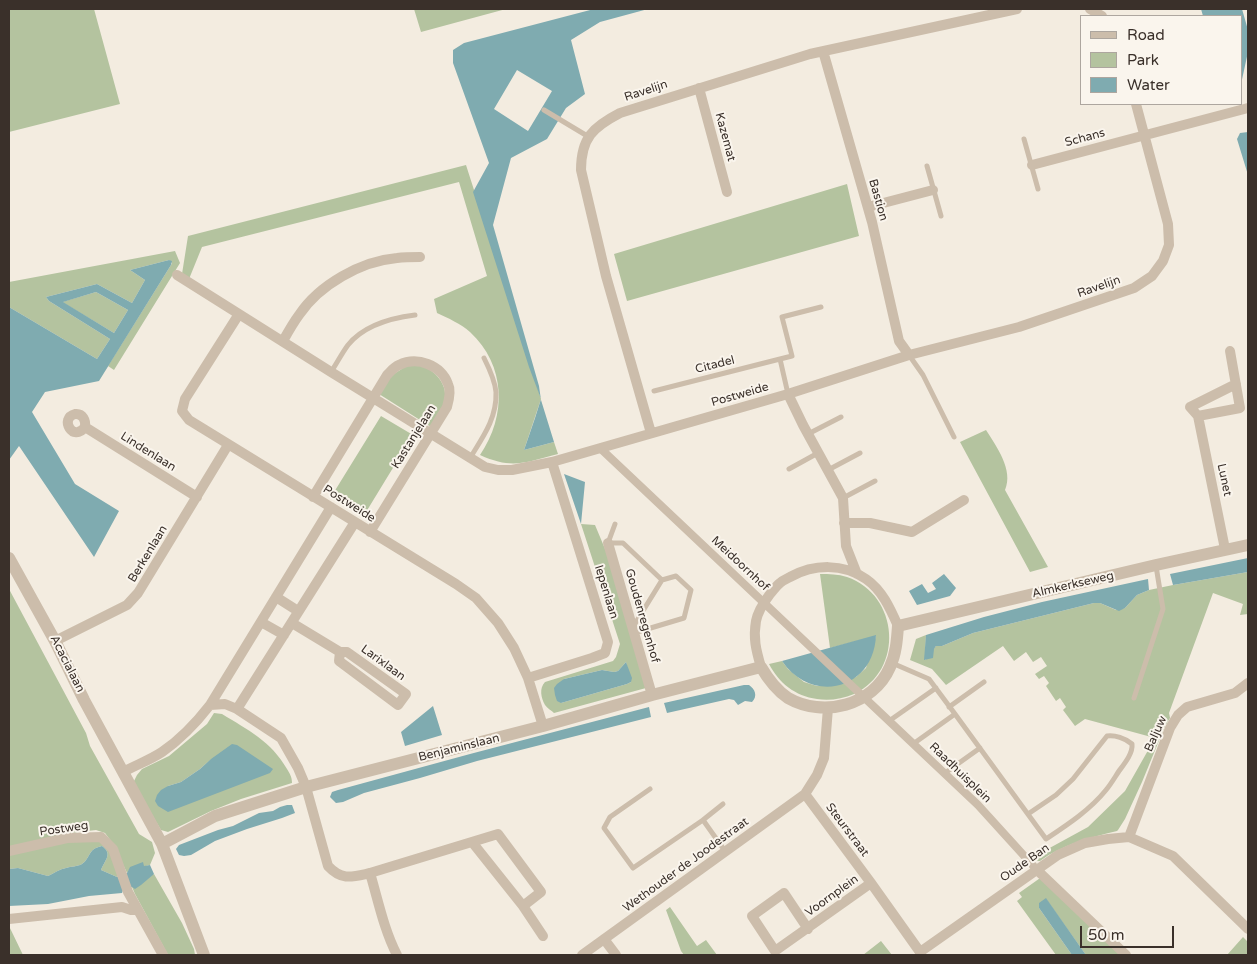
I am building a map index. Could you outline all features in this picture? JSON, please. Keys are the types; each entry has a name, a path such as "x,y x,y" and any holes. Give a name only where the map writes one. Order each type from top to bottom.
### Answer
{"street":[{"name":"Ravelijn","path":"651,433 606,276 581,170 582,153 595,128 620,113 810,54 1017,9"},
{"name":"Bastion","path":"823,51 868,207 899,341 909,355"},
{"name":"Kazemat","path":"699,88 727,192"},
{"name":"Ravelijn","path":"909,355 1019,327 1134,288 1152,276 1163,261 1169,245 1168,224 1136,105"},
{"path":"1144,135 1248,108"},
{"name":"Schans","path":"1032,165 1144,135"},
{"path":"868,207 933,190"},
{"path":"283,341 300,313 315,296 348,273 364,266 395,258 420,257"},
{"name":"Postweide","path":"177,275 430,434 485,467 498,470 512,470 552,462 788,394 909,355"},
{"name":"Postweide","path":"239,314 186,400 182,411 189,420 228,445 476,598 498,623 514,648 528,678 543,726"},
{"path":"1198,416 1240,408 1230,351"},
{"name":"Kastanjelaan","path":"313,496 387,375 399,364 419,361 432,366 442,374 448,384 449,399 447,406 370,532"},
{"name":"Lunet","path":"1225,549 1198,416 1190,407 1236,384"},
{"name":"Postweide","path":"788,394 843,498 846,546 857,574"},
{"name":"Lindenlaan","path":"85,427 197,497"},
{"name":"Berkenlaan","path":"55,641 127,605 138,593 228,445"},
{"name":"Meidoornhof","path":"600,448 864,697"},
{"name":"Iepenlaan","path":"528,678 605,653 608,642 552,462"},
{"path":"844,523 870,523 912,532 964,500"},
{"path":"123,772 161,753 181,738 210,705 331,507"},
{"path":"237,709 355,522"},
{"name":"Goudenregenhof","path":"608,543 652,699"},
{"name":"Almkerkseweg","path":"898,626 1156,569 1225,549 1248,545"},
{"name":"Acacialaan","path":"9,558 162,844 204,955"},
{"path":"825,566 841,568 857,574 866,579 881,593 898,626 896,649 890,668 879,684 864,697 847,705 828,708 807,706 788,698 772,684 760,667 754,644 756,620 764,602 781,581 802,570 825,566"},
{"path":"276,598 298,611"},
{"path":"261,622 284,635"},
{"name":"Larixlaan","path":"292,622 340,652 347,652 406,694 398,705 339,662 340,652"},
{"name":"Benjaminslaan","path":"162,844 215,816 306,787 652,699 760,667"},
{"name":"Baljuw","path":"1129,837 1170,728 1178,715 1187,707 1235,693 1248,685"},
{"name":"Raadhuisplein","path":"864,697 978,805 1037,870"},
{"path":"210,705 225,704 237,709 281,738 298,768 306,787 328,866 335,874 348,878 370,873 498,834 541,892 523,906"},
{"path":"806,794 824,758 828,708"},
{"name":"Wethouder de Joodestraat","path":"582,955 806,794"},
{"name":"Steurstraat","path":"806,794 920,954"},
{"name":"Postweg","path":"9,852 67,838 101,837 113,849 128,892 163,955"},
{"name":"Oude Ban","path":"920,954 1058,855 1085,843 1108,838 1129,837 1173,856 1248,929"},
{"path":"472,842 523,906 543,936"},
{"path":"1037,870 1126,955"},
{"path":"370,873 385,926 397,955"},
{"name":"Voornplein","path":"808,929 784,893 752,916 775,951 808,929 871,883"},
{"path":"9,920 122,906 138,910"},
{"path":"604,939 616,955"}],"lane":[{"path":"544,110 589,137"},
{"path":"1024,139 1038,188"},
{"path":"927,166 940,216"},
{"path":"788,394 780,359 792,356 782,317 821,307"},
{"path":"331,372 348,345 368,328 399,317 416,316"},
{"path":"909,355 923,375 954,437"},
{"path":"470,458 490,426 494,409 496,391 484,358"},
{"name":"Citadel","path":"654,391 780,359"},
{"path":"808,434 841,417"},
{"path":"789,469 818,453"},
{"path":"828,470 860,453"},
{"path":"843,498 875,481"},
{"path":"615,524 608,543 623,543 662,580"},
{"path":"1134,698 1163,609 1156,569"},
{"path":"676,576 691,590 684,618 633,630 662,580 676,576"},
{"path":"892,663 929,679 1046,839 1071,823 1106,791 1123,766 1132,749 1132,744 1127,740 1112,735 1107,736 1074,780 1028,814"},
{"path":"949,707 984,682"},
{"path":"889,721 936,688"},
{"path":"913,744 955,714"},
{"path":"944,773 980,748"},
{"path":"650,788 610,817 604,828 633,868 723,804"},
{"path":"703,820 726,852"}],"green space":[{"path":"9,9 94,9 120,104 9,132"},
{"path":"414,9 506,9 421,32"},
{"path":"466,165 541,399 524,450 554,442 558,454 519,463 492,460 480,455 489,440 495,424 499,391 496,375 491,360 482,345 466,329 437,313 434,299 487,276 459,182 202,247 189,279 182,274 188,236"},
{"path":"847,184 859,236 627,301 614,254"},
{"path":"175,251 180,263 114,370 108,366 171,265 172,263 169,260 130,270 145,280 132,303 97,284 46,297 49,301 110,339 97,359 9,307 9,282"},
{"path":"96,292 128,310 114,333 62,302"},
{"path":"408,365 422,366 429,369 441,381 445,391 443,405 431,427 379,394 389,377"},
{"path":"381,416 413,435 363,517 331,497"},
{"path":"986,430 1006,466 1007,482 1005,490 1048,567 1030,572 960,442"},
{"path":"581,524 595,525 608,556 646,688 554,713 546,706 541,693 545,682 613,661 620,644","holes":["626,662 631,682 627,684 561,703 564,679 602,670 618,671"]},
{"path":"1248,572 1248,614 1240,615 1243,604 1213,593 1169,713 1170,718 1125,819 1118,830 1067,846 1037,861 1035,856 1088,827 1125,791 1155,738 1085,719 1075,726 1063,710 1066,707 1060,698 1056,701 1046,686 1049,683 1044,676 1039,679 1035,674 1047,666 1041,657 1033,662 1026,652 1014,661 1003,646 946,685 932,669 910,660 916,639 926,635 925,660 936,646 942,646 973,633 1094,603 1100,603 1116,610 1125,608 1137,595 1149,590"},
{"path":"820,574 844,576 864,586 877,600 886,616 889,633 888,651 882,668 870,683 854,694 826,700 802,695 788,688 769,664 782,661 788,669 804,682 817,686 856,677 866,668 876,636 830,648"},
{"path":"9,589 86,733 90,746 139,834 152,842 155,853 150,865 129,870 127,873 114,845 105,833 96,830 71,833 49,842 9,851"},
{"path":"214,713 222,714 250,731 281,759 290,774 292,783 241,799 168,832 161,830 133,783 142,769 169,756 207,724","holes":["211,759 163,809 168,786 181,782"]},
{"path":"101,841 110,850 117,877 101,870 108,854 102,846 91,851 82,864 62,869 48,876 18,868 9,869 9,855 68,842"},
{"path":"154,874 182,923 195,955 168,955 135,894 132,887"},
{"path":"1043,876 1123,955 1086,955 1046,899 1039,908 1072,955 1056,955 1017,901 1022,897 1019,893"},
{"path":"670,907 697,946 706,940 717,955 684,955 666,910"},
{"path":"9,926 23,955 9,955"},
{"path":"1243,937 1248,942 1248,955 1227,955"},
{"path":"881,941 892,955 863,955"}],"water":[{"path":"594,9 648,9 600,22 571,40 585,94 566,108 547,139 511,158 493,225 541,398 529,367 473,192 489,163 453,63 453,50 464,43","holes":["517,70 552,91 528,131 494,109"]},
{"path":"1201,9 1242,9 1248,30 1248,52 1242,79 1242,15 1203,15"},
{"path":"1248,132 1248,175 1237,139 1240,133"},
{"path":"169,260 172,261 99,381 45,392 32,412 75,484 119,511 94,557 19,446 9,460 9,307 97,359 110,339 49,301 46,297 97,284 132,303 145,280 130,270","holes":["96,292 128,310 114,333 63,302"]},
{"path":"541,399 554,442 524,450"},
{"path":"564,474 585,482 581,524"},
{"path":"1248,558 1248,572 1173,585 1170,574"},
{"path":"944,574 956,588 950,596 917,605 909,591 922,584 928,593 936,589 932,583"},
{"path":"1148,579 1149,590 1137,595 1125,608 1119,611 1100,603 1094,603 973,633 942,646 936,646 933,658 924,660 926,635 1042,602"},
{"path":"876,635 873,654 865,668 853,679 840,685 824,687 809,683 795,675 782,661"},
{"path":"626,662 632,678 631,682 561,703 557,701 554,688 564,679 602,670 618,671"},
{"path":"749,685 753,688 755,697 752,702 745,701 738,705 734,700 729,699 667,713 664,703"},
{"path":"433,706 442,735 405,746 401,732"},
{"path":"649,707 651,717 477,761 364,793 343,802 336,803 330,797 332,792 338,790"},
{"path":"232,744 237,745 273,769 270,773 168,812 158,806 155,801 161,790 181,782"},
{"path":"287,805 292,805 295,813 215,841 191,855 179,855 176,849 179,845 233,826 259,813 273,811"},
{"path":"102,846 108,854 101,870 117,877 127,873 130,867 143,862 144,866 150,865 154,874 135,889 132,887 123,890 122,893 89,896 48,904 9,906 9,869 18,868 48,876 62,869 82,864 91,851"},
{"path":"1046,898 1086,955 1072,955 1039,908 1039,903"}]}
